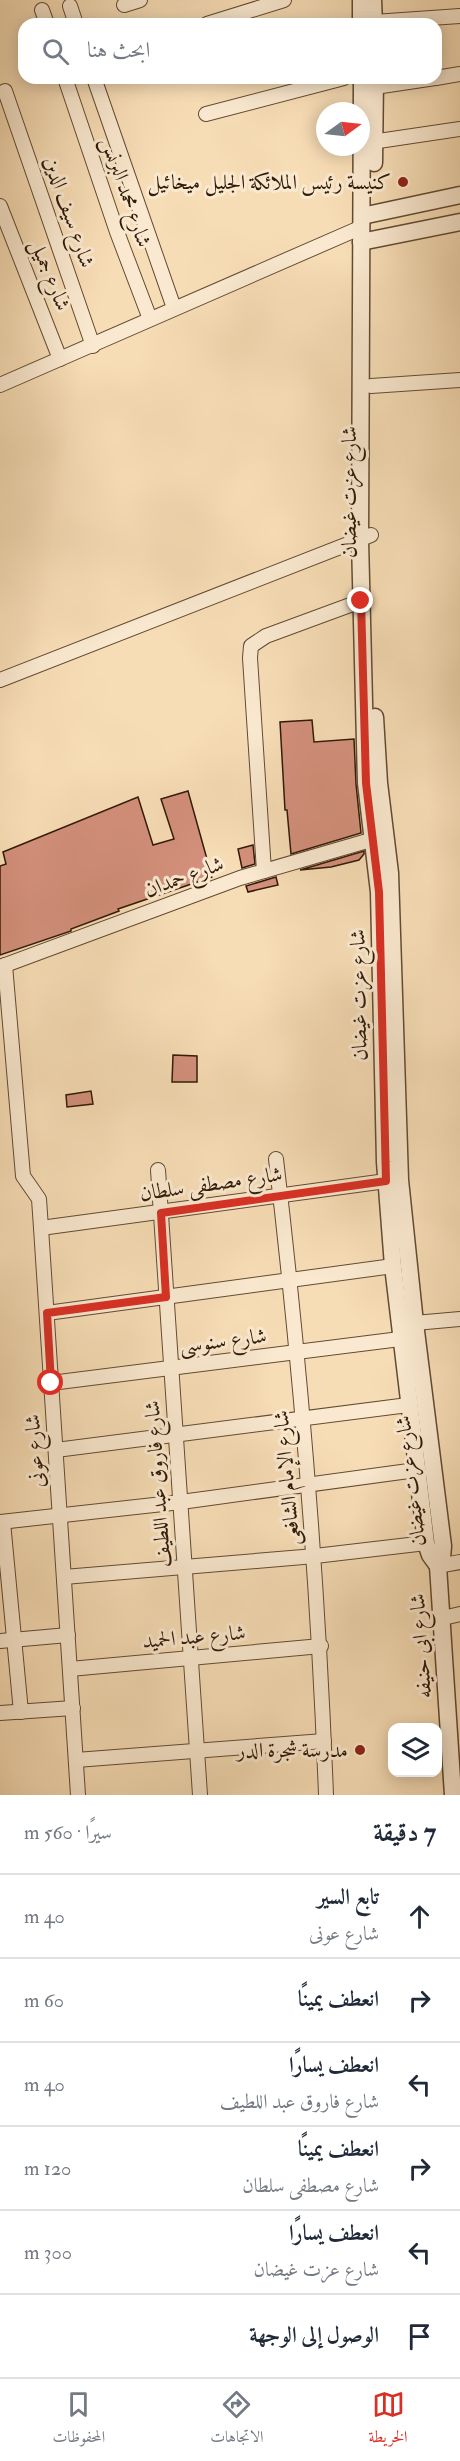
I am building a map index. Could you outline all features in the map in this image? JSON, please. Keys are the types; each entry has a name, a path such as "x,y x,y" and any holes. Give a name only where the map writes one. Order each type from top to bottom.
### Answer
{"street":[{"path":"124,5 140,0"},
{"path":"226,18 285,0"},
{"path":"361,0 368,18"},
{"path":"371,18 373,0"},
{"path":"70,6 74,18"},
{"path":"42,10 45,18"},
{"path":"434,18 460,16"},
{"path":"442,77 460,74"},
{"name":"شارع محمد البرنس","path":"67,84 117,232 150,320"},
{"path":"96,84 174,308"},
{"path":"206,114 321,84"},
{"name":"شارع عزت غيضان","path":"370,102 371,84"},
{"name":"شارع سيف الدين","path":"5,91 93,346"},
{"path":"370,142 460,129"},
{"name":"شارع عزت غيضان","path":"366,228 371,386 365,538 361,601 366,783 379,838 390,873 399,1161 415,1323 443,1546 442,1558 438,1566 430,1555 426,1543 416,1470 400,1340 386,1181 379,892 379,838 379,783 365,538 366,228 368,156"},
{"path":"0,385 93,346 174,308 366,228 460,195"},
{"name":"شارع جميل","path":"0,206 60,359"},
{"path":"366,228 460,222"},
{"path":"371,386 460,380"},
{"path":"0,680 365,538"},
{"path":"264,872 251,646 266,636 361,601"},
{"name":"شارع حمدان","path":"3,966 264,872 379,838"},
{"name":"شارع عونى","path":"3,966 23,1176 39,1199 78,1795"},
{"name":"شارع الإمام الشافعى","path":"276,1159 290,1280 315,1556 321,1646 326,1795"},
{"name":"شارع فاروق عبد اللطيف","path":"158,1170 200,1795"},
{"name":"شارع مصطفى سلطان","path":"41,1228 386,1181"},
{"path":"47,1313 393,1266"},
{"path":"415,1323 460,1319"},
{"name":"شارع سنوسى","path":"51,1383 400,1340"},
{"path":"56,1450 303,1420 408,1404"},
{"path":"21,1712 7,1640 2,1522 309,1486 416,1470"},
{"path":"64,1577 315,1556 426,1543"},
{"path":"438,1566 460,1562"},
{"name":"شارع ابى حنيفه","path":"438,1566 456,1766 453,1795"},
{"path":"443,1618 460,1614"},
{"path":"7,1640 68,1635"},
{"name":"شارع عبد الحميد","path":"70,1669 321,1646"},
{"path":"0,1713 74,1708"},
{"path":"76,1760 324,1741"}],"building":[{"path":"312,720 314,742 354,739 361,833 291,854 287,810 285,810 280,722"},
{"path":"188,791 212,877 118,909 119,911 71,929 71,931 0,955 0,866 6,864 3,852 138,797 153,845 174,839 161,799"},
{"path":"253,845 255,864 242,868 238,849"},
{"path":"364,851 359,860 331,867 300,870"},
{"path":"276,877 278,885 248,892 246,886"},
{"path":"173,1055 197,1056 197,1082 172,1082"},
{"path":"91,1091 93,1104 67,1107 66,1095"}],"place":[{"name":"كنيسة رئيس الملائكة الجليل ميخائيل","path":"403,182"},
{"name":"مدرسة شجرة الدر","path":"360,1750"}],"route":[{"path":"51,1383 47,1313 166,1297 161,1213 386,1181 379,892 366,783 361,601"}]}
